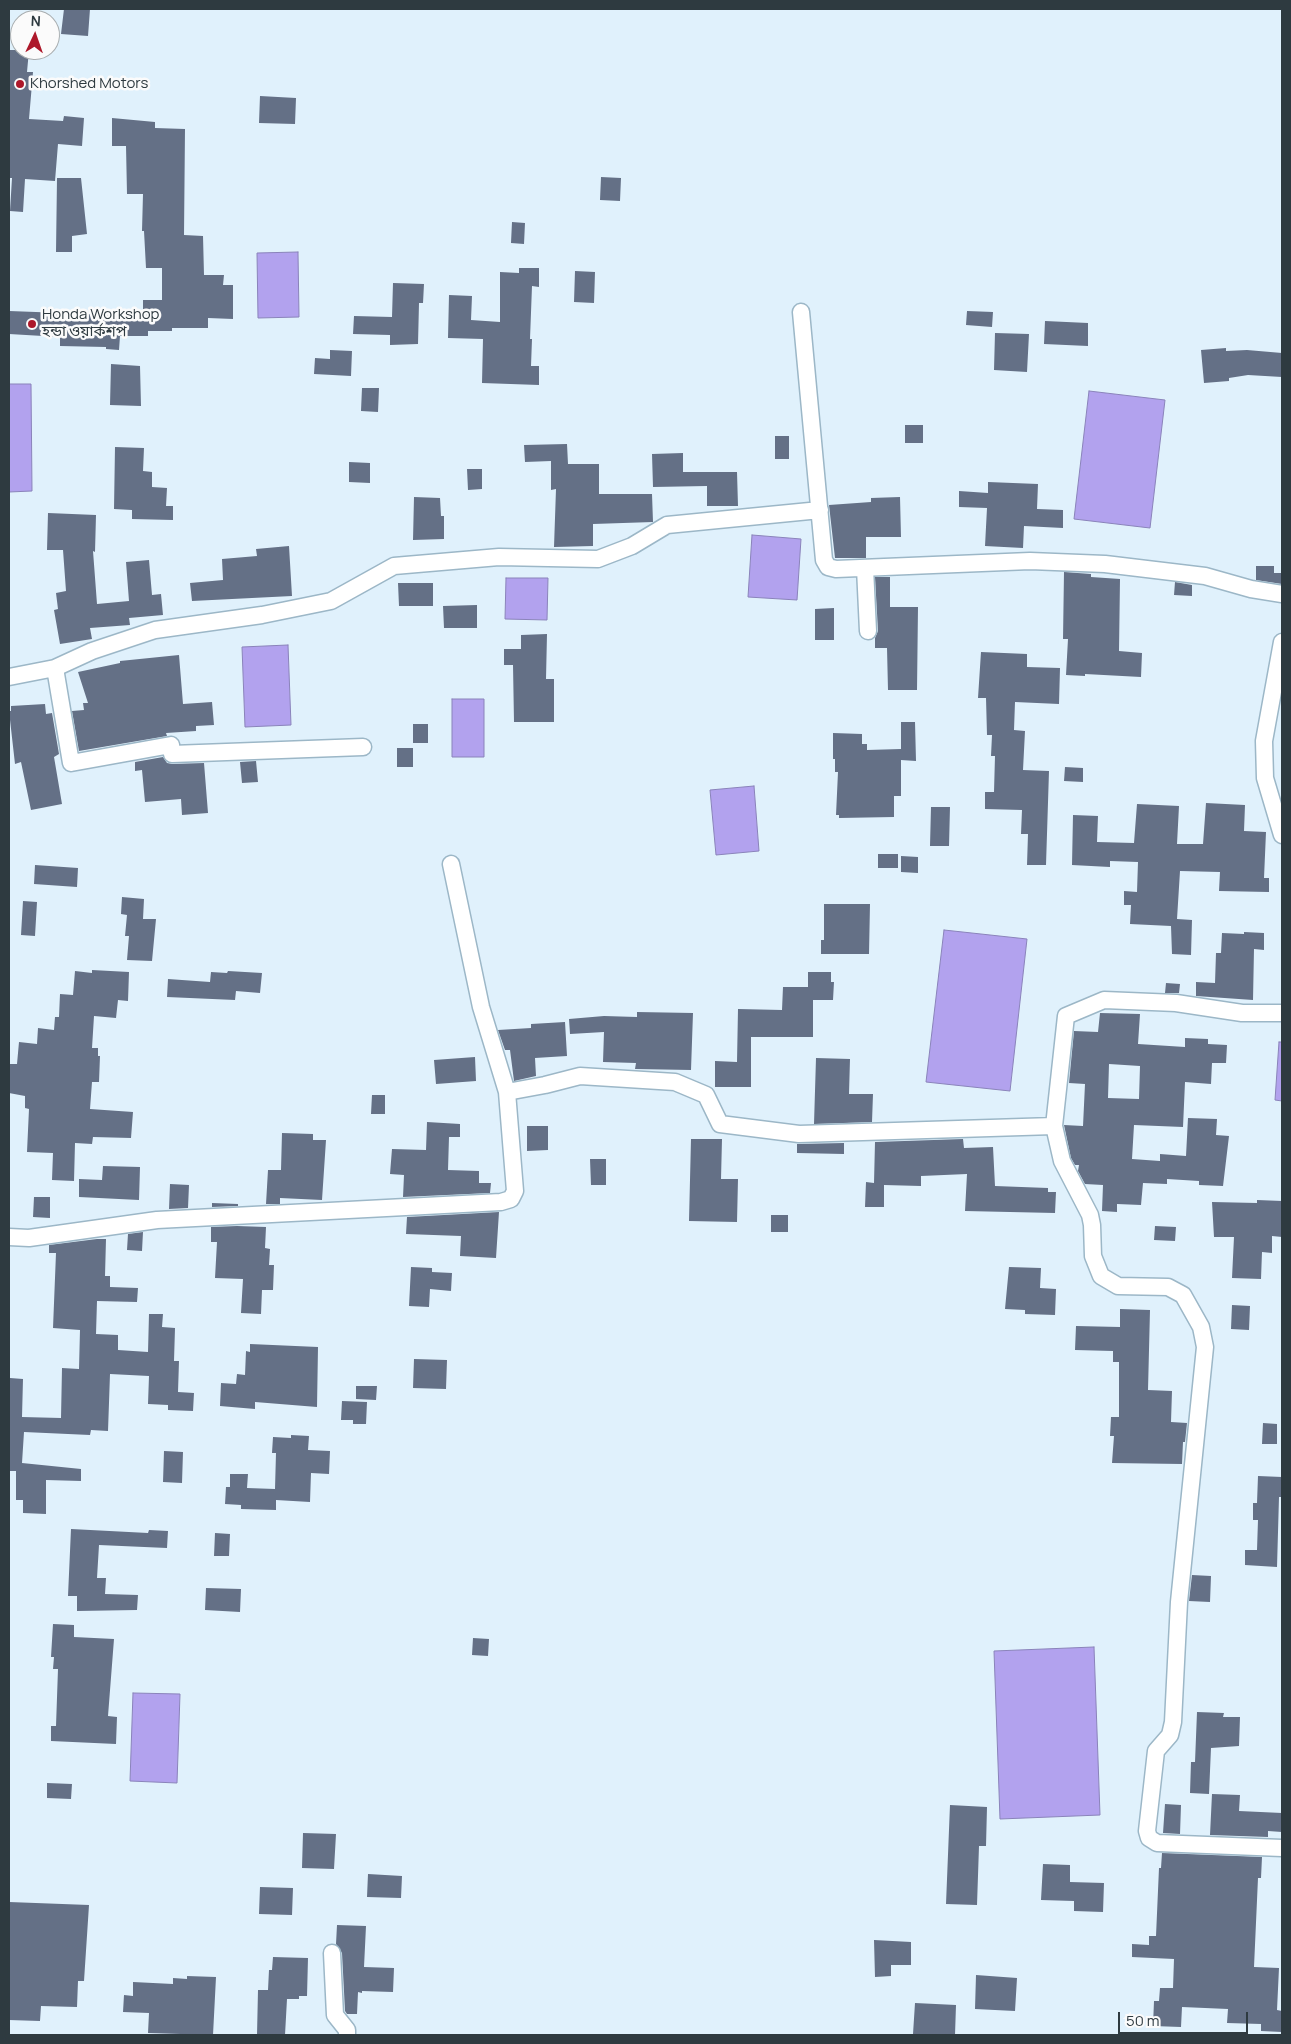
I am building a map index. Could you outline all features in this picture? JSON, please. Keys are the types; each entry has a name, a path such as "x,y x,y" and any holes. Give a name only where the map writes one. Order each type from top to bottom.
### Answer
{"street":[{"path":"801,312 824,560 828,567 836,569 1002,562 1105,564 1205,576 1251,589 1282,594"},
{"path":"9,677 55,668 92,651 155,630 262,615 331,601 394,566 500,557 598,559 632,546 667,525 820,510"},
{"path":"865,568 868,631"},
{"path":"1282,642 1264,741 1265,778 1282,835"},
{"path":"55,668 71,763 171,745 172,754 363,747"},
{"path":"9,1237 29,1238 157,1220 501,1202 511,1199 515,1191 507,1092 481,1007 451,864"},
{"path":"1282,1013 1242,1012 1176,1003 1104,1000 1066,1016 1054,1126 1062,1161 1090,1215 1093,1256 1101,1276 1118,1286 1168,1287 1183,1295 1201,1327 1205,1347 1180,1602 1173,1722 1170,1735 1156,1751 1147,1830 1149,1838 1157,1843 1282,1848"},
{"path":"507,1092 580,1076 675,1082 706,1095 720,1124 799,1134 1054,1126"},
{"path":"332,1953 335,2015 347,2030 347,2035"}],"shaded area":[{"path":"298,252 299,317 258,318 257,253"},
{"path":"9,384 31,384 32,491 9,492"},
{"path":"1089,391 1165,400 1150,528 1074,519"},
{"path":"752,535 801,539 797,600 748,597"},
{"path":"506,578 548,578 547,620 505,619"},
{"path":"288,645 291,725 245,727 242,647"},
{"path":"452,699 484,699 484,757 452,757"},
{"path":"754,786 759,851 716,855 710,790"},
{"path":"944,930 1027,939 1010,1091 926,1082"},
{"path":"1279,1042 1282,1042 1282,1101 1275,1100"},
{"path":"1094,1647 1100,1815 1000,1819 994,1651"},
{"path":"133,1693 180,1694 177,1783 130,1781"}],"building":[{"path":"64,9 90,9 88,36 61,34"},
{"path":"10,50 10,60 28,60 27,72 33,72 29,119 63,121 64,116 84,118 82,146 58,144 55,181 25,179 23,212 10,211 12,178 9,178"},
{"path":"260,96 296,98 295,124 259,123"},
{"path":"112,118 155,122 155,128 185,129 184,235 203,236 204,275 224,275 223,285 233,285 233,319 208,318 208,328 172,328 172,331 148,331 148,336 120,336 119,350 106,349 106,347 60,346 60,337 9,334 9,311 143,316 143,300 162,300 162,268 146,268 144,231 142,231 143,194 127,194 126,146 112,146"},
{"path":"601,177 621,178 620,201 600,200"},
{"path":"57,178 81,178 87,234 72,236 72,252 56,252"},
{"path":"512,222 525,223 524,244 511,243"},
{"path":"519,268 539,268 539,287 532,286 530,339 532,339 531,366 539,366 539,385 482,383 483,339 448,338 449,295 472,296 471,320 500,322 500,272 519,273"},
{"path":"575,271 595,272 594,303 574,302"},
{"path":"393,283 424,284 423,303 419,303 418,344 390,345 390,335 353,334 354,316 392,317"},
{"path":"967,311 993,312 992,327 966,325"},
{"path":"1045,321 1088,323 1088,346 1044,344"},
{"path":"995,333 1029,334 1027,372 994,370"},
{"path":"1226,348 1226,351 1247,350 1282,353 1282,377 1248,375 1229,378 1229,381 1204,383 1201,350"},
{"path":"330,350 352,351 351,376 314,374 315,358 330,359"},
{"path":"111,364 140,366 141,406 110,405"},
{"path":"362,388 379,388 378,412 361,411"},
{"path":"905,425 923,425 923,443 905,443"},
{"path":"775,436 789,436 789,459 775,459"},
{"path":"567,444 568,464 599,464 599,494 652,494 653,522 593,524 593,546 554,547 556,489 551,490 551,461 525,462 524,445"},
{"path":"115,447 144,448 143,471 152,472 152,487 167,488 166,506 173,506 173,520 132,519 132,510 114,509"},
{"path":"683,453 683,472 737,472 738,506 707,506 707,486 653,487 652,454"},
{"path":"349,462 370,463 370,483 349,482"},
{"path":"467,469 482,469 482,489 468,490"},
{"path":"988,482 1038,484 1037,509 1063,510 1063,528 1024,526 1023,548 985,546 987,508 959,507 959,491 988,493"},
{"path":"414,497 440,498 441,516 444,516 444,539 413,540"},
{"path":"900,497 901,537 866,537 866,558 835,558 829,505 871,502 871,498"},
{"path":"48,513 96,515 95,552 93,551 97,604 129,601 126,562 149,560 152,595 161,594 163,615 129,618 130,625 90,628 92,639 60,644 54,610 58,609 56,593 66,591 63,550 47,550"},
{"path":"289,546 292,596 192,601 190,583 223,580 222,559 257,556 256,549"},
{"path":"1256,566 1274,566 1274,573 1282,573 1282,584 1256,580"},
{"path":"1064,572 1091,574 1091,577 1120,579 1119,651 1142,653 1141,677 1085,674 1085,676 1066,675 1068,639 1063,639"},
{"path":"875,577 890,577 890,607 918,607 917,690 888,690 887,648 875,648 875,638 878,631"},
{"path":"1175,582 1192,585 1192,596 1174,595"},
{"path":"398,583 433,583 433,606 399,606"},
{"path":"477,605 477,628 444,628 443,606"},
{"path":"834,608 834,640 815,640 815,609"},
{"path":"547,634 546,679 554,679 554,722 514,722 513,665 504,665 504,649 521,649 521,635"},
{"path":"981,652 1027,654 1027,667 1060,668 1059,704 1015,702 1014,730 1025,731 1023,770 1049,771 1046,865 1027,865 1028,834 1021,834 1022,810 985,809 985,792 994,792 995,756 991,756 992,735 987,735 986,698 978,698"},
{"path":"179,655 183,704 212,702 214,725 196,726 196,731 166,733 167,736 79,751 72,711 84,710 83,703 88,703 78,672 120,663 120,661"},
{"path":"45,704 46,714 52,713 59,754 54,757 62,804 31,810 21,762 15,764 9,711 11,711 11,706"},
{"path":"901,722 915,722 916,761 901,760 901,796 894,796 894,817 839,818 839,815 836,815 838,772 835,772 835,759 833,759 833,733 862,734 862,744 867,744 867,750 901,749"},
{"path":"413,724 428,724 428,743 413,743"},
{"path":"397,748 413,748 413,767 397,767"},
{"path":"163,757 167,763 172,764 204,763 208,813 182,815 181,799 145,802 142,770 135,771 135,762"},
{"path":"256,761 258,782 242,783 240,762"},
{"path":"1065,767 1083,768 1083,782 1064,781"},
{"path":"1206,803 1245,805 1244,831 1266,832 1264,878 1269,878 1269,892 1219,891 1220,872 1180,871 1177,919 1192,920 1191,955 1172,954 1171,926 1130,924 1131,905 1124,905 1124,891 1137,892 1138,862 1110,861 1110,867 1072,865 1073,815 1098,816 1097,842 1134,843 1137,804 1179,806 1177,844 1203,844"},
{"path":"931,807 950,807 949,846 930,846"},
{"path":"878,854 898,854 898,868 878,868"},
{"path":"901,856 918,857 918,873 901,872"},
{"path":"35,865 78,868 77,887 34,884"},
{"path":"122,897 144,899 143,919 156,919 152,961 127,960 129,936 125,936 127,915 121,914"},
{"path":"23,901 37,902 35,936 21,935"},
{"path":"824,904 870,904 869,954 821,954 821,940 824,940"},
{"path":"1244,932 1264,933 1264,950 1254,949 1253,1000 1196,996 1196,982 1215,983 1216,953 1221,953 1222,933 1244,934"},
{"path":"92,970 129,972 128,1001 118,1000 116,1018 94,1016 92,1048 98,1048 98,1056 100,1056 99,1082 92,1082 90,1109 133,1112 131,1138 93,1137 92,1144 75,1143 74,1181 52,1180 53,1153 27,1152 29,1109 25,1108 25,1096 9,1093 9,1064 17,1064 19,1042 37,1044 38,1028 54,1030 55,1017 59,1017 60,994 73,995 75,971 92,973"},
{"path":"228,971 262,973 260,993 236,991 235,1000 167,997 168,979 210,982 211,972 227,973"},
{"path":"808,972 831,972 831,982 834,982 833,1000 813,1000 813,1037 751,1037 751,1087 715,1087 715,1061 737,1062 738,1009 782,1010 783,987 808,987"},
{"path":"1166,983 1180,984 1179,993 1165,993"},
{"path":"637,1012 693,1013 691,1070 635,1069 636,1063 603,1062 604,1032 570,1034 569,1019 604,1016 637,1017"},
{"path":"1100,1013 1140,1014 1138,1044 1185,1047 1185,1038 1208,1039 1208,1044 1227,1045 1226,1063 1212,1063 1211,1084 1185,1082 1183,1127 1134,1125 1132,1159 1160,1161 1160,1154 1186,1156 1188,1118 1217,1119 1216,1135 1229,1136 1223,1186 1199,1185 1199,1181 1167,1179 1167,1184 1143,1183 1141,1205 1117,1204 1117,1212 1102,1211 1103,1185 1085,1184 1078,1171 1079,1165 1075,1165 1071,1158 1064,1125 1083,1126 1085,1084 1069,1083 1074,1031 1098,1032","holes":["1109,1064 1140,1066 1139,1099 1108,1098"]},
{"path":"565,1022 567,1056 535,1058 536,1076 514,1081 510,1050 505,1050 498,1030 531,1028 531,1024"},
{"path":"475,1057 476,1081 436,1084 434,1060"},
{"path":"816,1058 850,1059 849,1094 873,1094 872,1122 814,1124"},
{"path":"372,1095 385,1095 385,1114 371,1114"},
{"path":"427,1122 460,1124 460,1137 449,1137 448,1170 479,1171 479,1183 491,1183 490,1193 403,1197 404,1175 390,1174 392,1149 426,1150"},
{"path":"527,1126 548,1126 548,1150 527,1151"},
{"path":"282,1133 313,1134 313,1140 326,1140 322,1200 280,1198 280,1204 266,1204 268,1170 281,1170"},
{"path":"691,1139 722,1139 721,1179 738,1179 737,1222 689,1221"},
{"path":"963,1139 964,1148 993,1147 995,1186 1048,1188 1048,1192 1056,1192 1055,1213 965,1211 967,1174 921,1176 921,1186 884,1185 884,1207 865,1207 866,1182 874,1183 875,1142"},
{"path":"844,1143 844,1154 797,1153 797,1144"},
{"path":"590,1159 606,1159 606,1185 591,1185"},
{"path":"103,1166 140,1167 139,1200 79,1197 79,1179 102,1180"},
{"path":"170,1184 189,1185 188,1208 169,1209"},
{"path":"34,1197 50,1197 50,1218 33,1217"},
{"path":"1257,1200 1282,1201 1282,1237 1272,1236 1272,1253 1262,1252 1261,1279 1232,1278 1234,1237 1214,1237 1212,1202 1257,1203"},
{"path":"212,1203 238,1204 238,1206 212,1207"},
{"path":"499,1212 496,1258 460,1256 461,1236 406,1234 407,1217"},
{"path":"771,1215 788,1215 788,1232 771,1232"},
{"path":"1155,1226 1176,1227 1175,1241 1154,1240"},
{"path":"211,1227 266,1227 265,1248 270,1249 269,1265 274,1265 273,1290 262,1290 261,1314 241,1313 243,1279 215,1278 217,1242 211,1242"},
{"path":"143,1232 142,1251 127,1250 128,1234"},
{"path":"106,1239 105,1276 110,1276 110,1287 138,1288 137,1302 97,1301 96,1334 118,1335 118,1350 148,1352 149,1314 163,1314 162,1327 175,1328 174,1361 179,1361 178,1392 194,1393 193,1411 168,1410 168,1405 148,1404 149,1376 110,1374 108,1431 91,1430 90,1435 24,1432 22,1463 81,1469 81,1481 46,1480 46,1514 23,1513 23,1500 16,1500 16,1471 9,1471 10,1378 23,1379 22,1417 61,1418 62,1368 79,1369 80,1330 53,1328 56,1253 49,1253 49,1245"},
{"path":"411,1267 432,1268 432,1272 452,1273 451,1291 430,1289 429,1307 409,1306"},
{"path":"1009,1267 1041,1268 1040,1288 1056,1289 1055,1315 1025,1314 1025,1310 1005,1309"},
{"path":"1232,1305 1250,1306 1249,1330 1231,1329"},
{"path":"1120,1309 1150,1310 1148,1390 1172,1391 1171,1422 1187,1423 1185,1442 1183,1442 1182,1464 1112,1463 1114,1436 1110,1436 1111,1417 1119,1417 1119,1362 1113,1362 1113,1351 1075,1350 1076,1326 1120,1327"},
{"path":"250,1344 318,1347 317,1407 255,1402 255,1409 220,1406 221,1383 236,1384 237,1374 245,1375 246,1351 250,1352"},
{"path":"414,1359 447,1360 446,1389 413,1388"},
{"path":"356,1386 377,1386 376,1400 356,1399"},
{"path":"342,1401 367,1402 366,1424 353,1424 353,1420 341,1420"},
{"path":"1263,1423 1277,1424 1277,1444 1262,1444"},
{"path":"291,1435 309,1436 308,1450 330,1451 329,1474 311,1473 310,1502 276,1500 276,1510 241,1509 241,1505 225,1504 226,1487 230,1487 230,1474 248,1474 247,1488 275,1489 276,1453 272,1453 273,1437 291,1438"},
{"path":"164,1451 183,1452 182,1483 163,1482"},
{"path":"1258,1476 1282,1477 1282,1497 1279,1497 1277,1567 1245,1565 1245,1550 1257,1550 1258,1520 1253,1520 1253,1503 1257,1503"},
{"path":"71,1529 148,1533 149,1530 168,1531 167,1548 99,1545 97,1578 106,1578 105,1594 138,1595 137,1610 77,1611 77,1596 68,1596"},
{"path":"215,1533 230,1534 229,1556 214,1556"},
{"path":"1192,1575 1211,1576 1210,1602 1189,1601"},
{"path":"206,1588 241,1589 240,1612 205,1610"},
{"path":"53,1624 74,1625 74,1637 114,1639 108,1716 117,1717 116,1744 51,1741 51,1726 56,1726 58,1669 53,1669 54,1657 51,1657"},
{"path":"473,1638 489,1639 488,1656 472,1655"},
{"path":"1197,1712 1224,1713 1223,1717 1240,1717 1239,1746 1211,1748 1209,1794 1190,1793 1191,1762 1195,1762"},
{"path":"47,1783 72,1784 71,1799 47,1798"},
{"path":"1212,1794 1240,1795 1239,1811 1282,1813 1282,1832 1268,1831 1268,1837 1210,1835"},
{"path":"1165,1804 1181,1805 1180,1834 1163,1833"},
{"path":"950,1805 987,1807 986,1846 979,1846 977,1905 946,1904"},
{"path":"303,1833 336,1834 334,1869 302,1868"},
{"path":"1162,1853 1262,1857 1261,1878 1258,1878 1254,1967 1279,1968 1277,2010 1282,2011 1282,2032 1261,2031 1261,2024 1227,2023 1228,2009 1182,2007 1181,2027 1153,2026 1154,2001 1159,2001 1160,1988 1173,1988 1174,1959 1132,1957 1132,1944 1149,1945 1149,1936 1156,1936 1159,1868 1161,1868"},
{"path":"1043,1864 1070,1865 1070,1882 1104,1883 1103,1912 1074,1911 1074,1901 1041,1900"},
{"path":"368,1874 402,1876 401,1898 367,1897"},
{"path":"260,1887 293,1888 292,1915 259,1914"},
{"path":"9,1902 89,1905 84,1981 78,1981 77,2007 41,2006 40,2021 9,2020"},
{"path":"337,1925 366,1926 364,1967 394,1968 393,1992 358,1992 357,2014 347,2014 345,2011 342,1953 336,1944"},
{"path":"874,1940 911,1942 911,1965 891,1965 891,1976 875,1977"},
{"path":"273,1957 308,1958 307,1996 299,1996 299,1999 287,1999 285,2035 257,2035 258,1990 268,1990 269,1970 272,1970"},
{"path":"976,1975 1017,1978 1015,2011 975,2009"},
{"path":"187,1976 216,1977 213,2035 148,2033 149,2013 123,2012 124,1995 133,1996 133,1982 173,1984 173,1978 187,1979"},
{"path":"915,2003 956,2005 955,2035 913,2034"}],"place":[{"name":"Khorshed Motors","path":"20,84"},
{"name":"Honda Workshop হন্ডা ওয়ার্কশপ","path":"32,324"}]}
